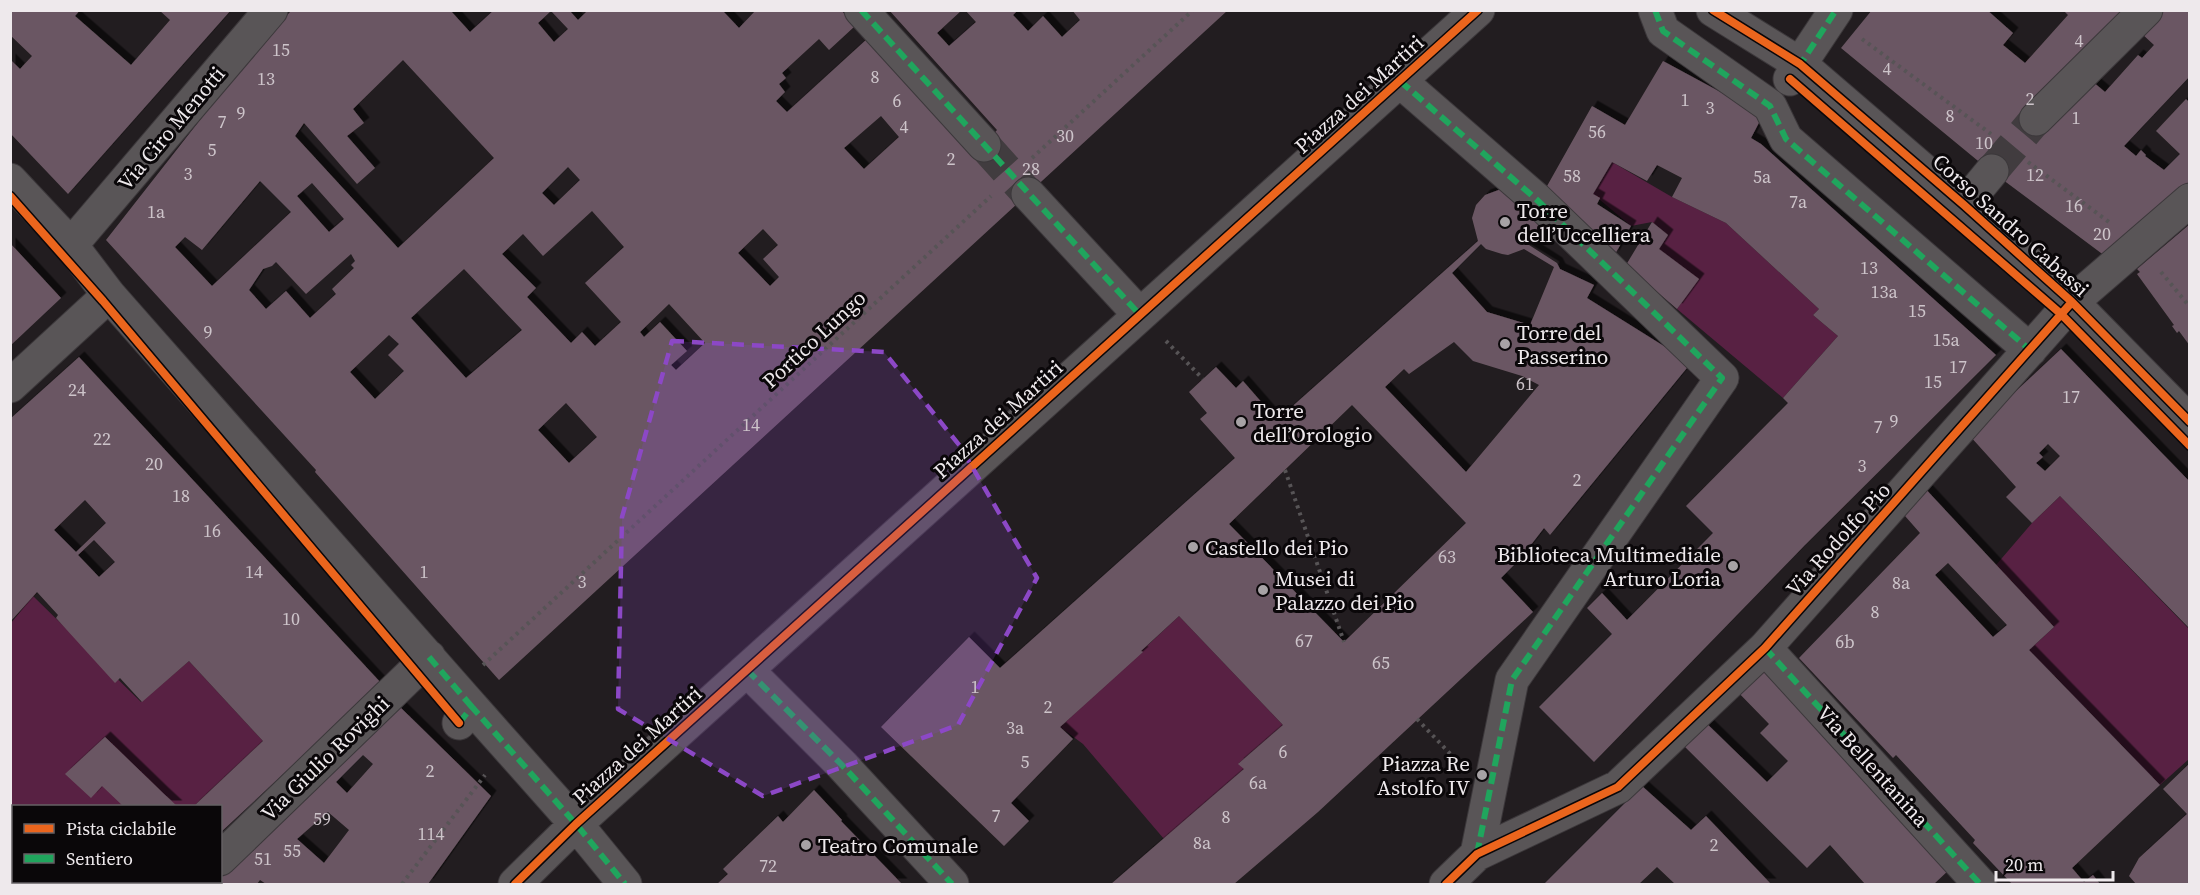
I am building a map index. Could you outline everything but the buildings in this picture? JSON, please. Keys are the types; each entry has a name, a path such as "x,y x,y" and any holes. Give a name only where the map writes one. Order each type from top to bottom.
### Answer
{"street":[{"name":"Via Ciro Menotti","path":"71,245 271,10"},
{"path":"861,10 984,145"},
{"name":"Piazza dei Martiri","path":"515,885 576,824 1478,10"},
{"path":"1655,10 1663,31 1770,106 1786,139 2030,350"},
{"path":"1713,10 1795,71"},
{"path":"1795,71 1836,10"},
{"path":"1795,71 1845,10"},
{"path":"2036,119 2146,10"},
{"name":"Corso Sandro Cabassi","path":"1795,71 1964,205 2072,302 2190,422"},
{"path":"1400,81 1536,199 1722,378 1512,680 1477,854 1446,885"},
{"path":"1964,205 1992,171"},
{"name":"Piazza dei Martiri","path":"10,180 71,245 109,295 429,657 462,706 576,824"},
{"path":"1018,182 1140,315"},
{"name":"Via Rodolfo Pio","path":"1477,854 1618,787 1765,648 2072,302 2190,201"},
{"path":"10,386 109,295"},
{"name":"Via Bellentanina","path":"1765,648 1980,885"},
{"name":"Via Giulio Rovighi","path":"222,857 429,657"},
{"path":"747,670 842,765 951,885"},
{"path":"576,824 626,885"}],"path":[{"path":"1140,315 1203,379"},
{"path":"1285,470 1344,642"},
{"path":"1417,719 1490,793"},
{"path":"402,885 477,783"}],"highlighted area":[{"path":"672,341 884,352 960,446 1037,578 958,725 763,796 618,709 622,517"}],"shaded area":[{"path":"1612,162 1672,197 1726,223 1819,309 1813,315 1838,336 1783,398 1677,309 1698,279 1659,249 1668,235 1652,222 1631,226 1593,194"},
{"path":"2060,496 2189,629 2189,759 2160,785 2029,650 2054,627 1996,565 2032,523"},
{"path":"33,596 141,702 189,661 263,741 195,805 12,805 12,828 11,623"},
{"path":"1179,616 1283,725 1239,763 1244,769 1164,839 1083,744 1060,727"}],"tunnel":[{"path":"1992,171 2036,119"},
{"path":"984,145 1028,194"}],"marked path":[{"path":"861,10 1140,315"},
{"path":"1655,10 1663,31 1770,106 1786,139 2030,350"},
{"path":"1798,68 1836,10"},
{"path":"1400,81 1536,199 1722,378 1512,680 1477,854"},
{"path":"1765,648 1980,884"},
{"path":"429,657 472,707"},
{"path":"747,670 842,765 952,884"},
{"path":"459,723 472,707 576,824 625,884"}],"cycle path":[{"path":"515,884 576,824 1478,10"},
{"path":"1713,10 1800,64 1964,205 2072,302 2190,422"},
{"path":"1790,79 2061,314 2190,446"},
{"path":"10,196 103,301 459,723"},
{"path":"1446,884 1477,854 1618,787 1765,648 2072,302"}],"place":[{"name":"Torre dell’Uccelliera","path":"1505,222"},
{"name":"Torre del Passerino","path":"1505,344"},
{"name":"Torre dell’Orologio","path":"1241,422"},
{"name":"Castello dei Pio","path":"1193,547"},
{"name":"Biblioteca Multimediale Arturo Loria","path":"1733,566"},
{"name":"Musei di Palazzo dei Pio","path":"1263,590"},
{"name":"Piazza Re Astolfo IV","path":"1482,775"},
{"name":"Teatro Comunale","path":"806,845"}]}
